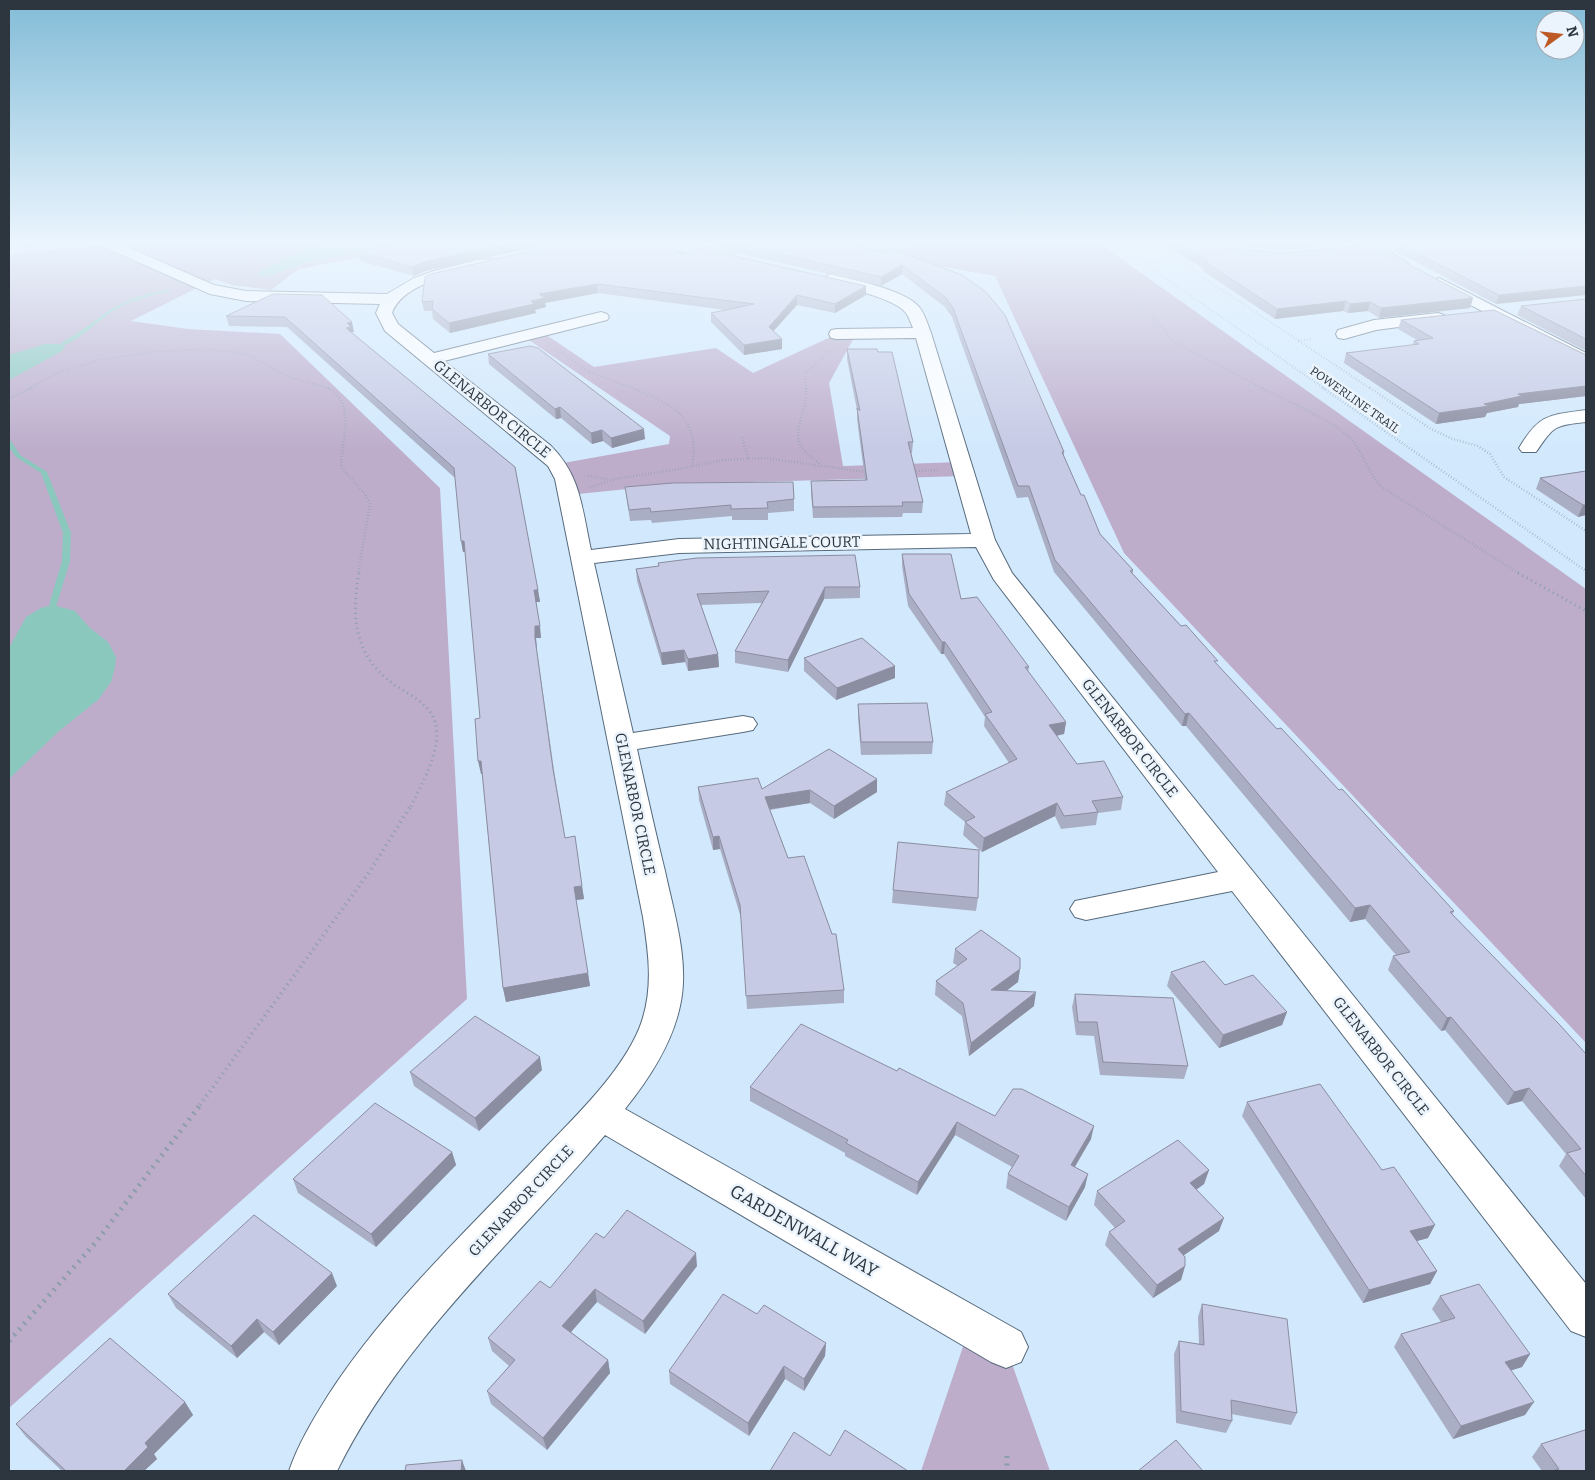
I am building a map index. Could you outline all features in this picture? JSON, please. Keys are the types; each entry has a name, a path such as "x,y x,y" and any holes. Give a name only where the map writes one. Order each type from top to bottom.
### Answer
{"street":[{"name":"GLENARBOR CIRCLE","path":"312,1471 324,1444 349,1403 396,1337 601,1114 651,1042 663,1008 668,976 659,917 565,479 557,463 543,449 386,322 386,312"},
{"name":"GLENARBOR CIRCLE","path":"913,312 922,334 984,540 1002,576 1586,1317"},
{"path":"1469,315 1493,312"},
{"path":"1494,312 1586,360"},
{"path":"431,359 601,317"},
{"path":"1344,334 1374,325 1450,317"},
{"path":"837,334 922,334"},
{"path":"1529,448 1540,428 1553,421 1586,416"},
{"name":"NIGHTINGALE COURT","path":"581,558 678,546 784,542 984,540"},
{"path":"622,743 742,724"},
{"path":"1086,909 1241,878"},
{"name":"GARDENWALL WAY","path":"601,1114 1006,1347"}],"path":[{"path":"1149,312 1173,341 1341,430 1356,443 1369,476 1382,488 1508,567 1586,611"},
{"name":"POWERLINE TRAIL","path":"1213,312 1586,571"},
{"path":"1255,312 1431,429 1484,450 1490,454 1504,477 1586,531"},
{"path":"1299,341 1311,339"},
{"path":"548,344 589,371 646,392 679,413 690,428 695,445 692,466"},
{"path":"821,465 802,448 796,436 808,400 805,374 830,350"},
{"path":"9,400 48,377 91,362 136,355 193,351 246,354 262,361 286,376 317,384 336,394 344,407 341,467 345,474 365,493 370,504 358,576 356,608 360,642 380,674 430,710 436,722 437,734 430,767 411,806 312,950 123,1209 70,1275 9,1341"},
{"path":"742,437 748,458"},
{"path":"584,475 608,479 664,473 724,460 748,458 777,458 845,470 875,472"},
{"path":"909,471 944,470"},
{"path":"587,488 608,479"},
{"path":"1007,1456 1007,1471"}],"shaded area":[{"path":"9,312 149,312 131,321 188,329 280,334 440,488 467,999 9,1408"},
{"path":"1012,312 1196,312 1586,589 1586,1043 1124,553"},
{"path":"542,332 594,367 716,348 753,373 837,334 856,334 829,383 843,466 961,462 965,476 677,484 568,495 558,464 669,444 670,436 523,336"},
{"path":"45,344 61,344 65,346 62,351 9,380 9,355"},
{"path":"53,605 75,611 90,628 108,642 116,657 115,667 111,682 98,700 59,731 9,779 9,648 26,617 41,608"},
{"path":"970,1326 1006,1347 1050,1471 921,1471"}],"building":[{"path":"234,312 341,312 352,322 347,323 351,327 346,328 515,467 538,590 534,590 540,626 535,626 535,638 553,769 565,838 575,836 582,886 574,887 588,973 503,988 481,761 478,761 475,719 480,718 464,541 461,541 454,468 285,317 226,316"},
{"path":"436,312 498,312 449,323"},
{"path":"782,312 769,327 782,339 744,345 711,313"},
{"path":"954,312 1003,312 1064,452 1062,452 1081,495 1084,495 1100,534 1133,570 1130,571 1181,626 1186,625 1218,661 1214,661 1277,729 1281,728 1339,790 1342,789 1454,911 1450,912 1586,1054 1586,1176 1567,1153 1581,1149 1529,1088 1514,1092 1451,1017 1447,1018 1393,956 1410,952 1370,905 1355,908 1189,713 1185,714 1055,560 1029,486 1018,486"},
{"path":"1475,312 1498,312 1586,355 1586,386 1518,394 1522,396 1484,404 1489,406 1439,413 1346,353 1419,344 1414,341 1433,338 1401,320"},
{"path":"1533,312 1586,312 1586,339"},
{"path":"530,346 538,348 644,429 611,438 602,430 591,433 560,407 555,409 488,354"},
{"path":"847,349 877,349 878,352 892,352 913,442 908,442 923,502 902,502 903,506 813,507 811,481 867,480 857,408 860,411"},
{"path":"1586,471 1586,505 1583,505 1540,478"},
{"path":"793,482 794,499 767,502 768,508 731,509 731,505 651,512 650,508 629,510 625,487 673,483"},
{"path":"902,554 951,554 961,599 977,597 1029,667 1025,667 1066,722 1049,725 1077,764 1104,761 1123,797 1092,801 1098,812 1064,816 1057,803 984,838 965,822 975,817 946,792 1017,759 985,714 992,712 945,642 942,642 909,594"},
{"path":"855,555 860,587 825,587 788,660 735,651 769,591 697,594 718,654 688,659 684,650 661,653 636,569 659,566 658,563 697,558"},
{"path":"862,638 895,666 837,688 804,658"},
{"path":"927,703 933,742 861,742 858,704"},
{"path":"829,749 877,779 834,806 810,790 765,797 788,858 804,856 832,934 836,934 844,990 746,996 740,905 719,836 713,837 698,787 758,778 762,789"},
{"path":"898,842 979,850 978,898 893,890"},
{"path":"981,930 1020,958 1020,969 991,990 1036,992 971,1043 963,1003 936,981 967,959 955,949"},
{"path":"1204,961 1225,985 1253,975 1287,1012 1223,1035 1171,972"},
{"path":"1075,994 1173,998 1188,1066 1103,1062 1097,1022 1078,1022"},
{"path":"475,1016 540,1057 475,1118 410,1072"},
{"path":"801,1024 897,1071 899,1068 995,1116 1013,1089 1022,1089 1094,1126 1071,1165 1088,1174 1069,1207 1008,1174 1019,1156 957,1122 918,1182 846,1143 848,1140 750,1087"},
{"path":"1320,1084 1382,1170 1394,1167 1435,1225 1410,1231 1437,1271 1369,1290 1247,1102"},
{"path":"375,1103 452,1152 371,1234 293,1179"},
{"path":"1178,1140 1209,1170 1190,1183 1224,1218 1178,1249 1185,1257 1185,1266 1157,1285 1109,1232 1125,1221 1097,1191"},
{"path":"627,1210 696,1253 643,1321 595,1289 562,1326 608,1360 543,1438 487,1391 515,1360 488,1338 540,1281 550,1288 596,1233 604,1238"},
{"path":"254,1215 332,1273 273,1332 257,1319 231,1346 168,1294"},
{"path":"1479,1284 1530,1354 1505,1362 1534,1402 1461,1426 1401,1334 1455,1318 1440,1296"},
{"path":"723,1294 757,1314 764,1305 826,1343 804,1379 784,1366 748,1423 669,1371"},
{"path":"1202,1304 1287,1319 1297,1413 1231,1400 1232,1421 1181,1411 1179,1341 1204,1345"},
{"path":"110,1338 185,1402 145,1443 148,1447 124,1471 66,1471 16,1424"},
{"path":"845,1430 908,1471 770,1471 794,1432 830,1456"},
{"path":"1585,1430 1586,1471 1552,1471 1559,1469 1541,1444"},
{"path":"1176,1440 1203,1471 1138,1471"},
{"path":"462,1460 461,1471 405,1471 406,1465"}],"waterway":[{"path":"63,344 76,337 109,312"},
{"path":"9,442 18,456 44,472 67,533 66,561 53,605"}]}
